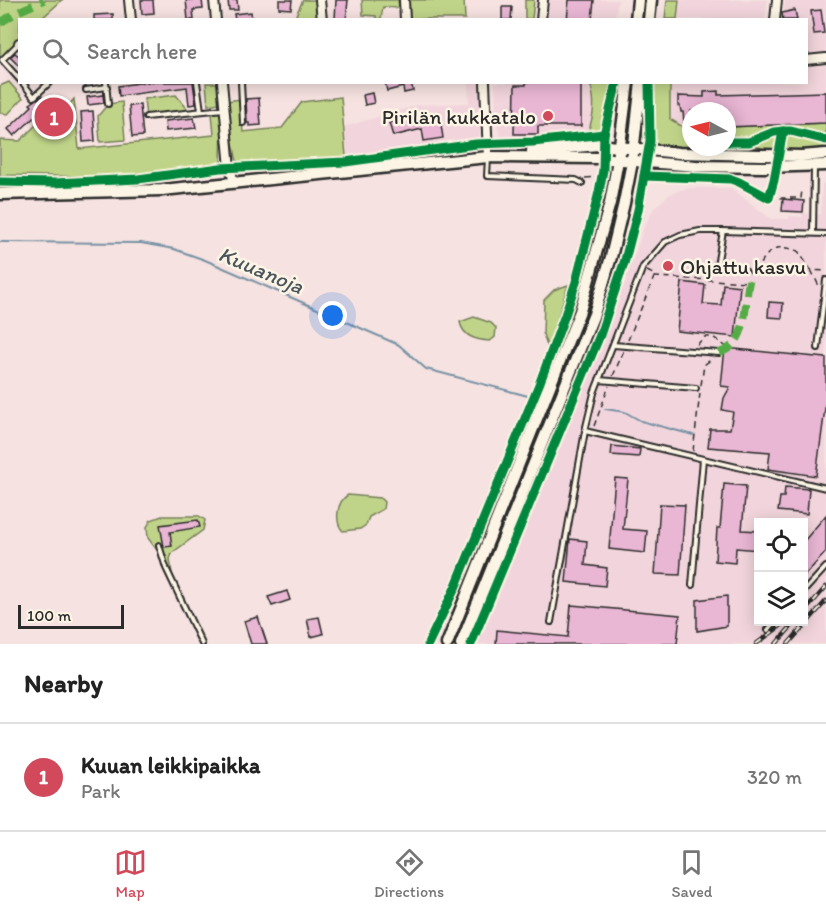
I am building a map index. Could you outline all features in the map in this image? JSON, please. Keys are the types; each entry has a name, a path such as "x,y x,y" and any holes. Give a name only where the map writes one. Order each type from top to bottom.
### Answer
{"main road":[{"path":"636,18 638,0"},
{"path":"649,18 651,0"},
{"path":"447,644 580,311 595,263 618,160 628,84"},
{"path":"461,644 594,314 611,257 632,162 641,84"},
{"path":"0,194 162,190 491,157 572,146 598,145 688,154 820,160"},
{"path":"491,157 603,158 696,166 820,160"}],"street":[{"path":"129,0 130,18"},
{"path":"214,0 216,18"},
{"path":"320,0 322,18"},
{"path":"404,0 405,18"},
{"path":"541,18 543,0"},
{"path":"775,18 777,0"},
{"path":"808,60 826,58"},
{"path":"222,84 230,168 234,182"},
{"path":"485,84 491,157"}],"lane":[{"path":"18,45 2,60 18,78"},
{"path":"23,84 34,97 48,84"},
{"path":"197,84 201,111"},
{"path":"241,84 243,123"},
{"path":"86,90 106,85 108,104"},
{"path":"146,117 225,108"},
{"path":"491,157 487,176 576,180 582,183"},
{"path":"813,233 820,160"},
{"path":"550,622 585,431 599,380 643,267 665,242 680,235 700,231 826,234"},
{"path":"717,266 723,231"},
{"path":"818,348 826,280"},
{"path":"613,345 719,353"},
{"path":"599,380 696,388"},
{"path":"585,431 826,488"},
{"path":"692,585 703,459"},
{"path":"159,545 166,568 202,644"},
{"path":"808,587 826,567"},
{"path":"768,630 771,626"}],"path":[{"path":"601,182 603,158"},
{"path":"576,180 594,177 601,182"},
{"path":"759,192 801,198 801,190"},
{"path":"770,193 772,208"},
{"path":"774,232 776,248"},
{"path":"747,268 752,274 761,260 776,248 784,247 798,251 811,270 815,283 823,291"},
{"path":"811,270 826,271"},
{"path":"654,277 749,282"},
{"path":"694,351 700,340 708,336 719,340 728,348"},
{"path":"693,457 704,365 712,359"}],"shaded area":[{"path":"548,0 618,0 615,18 546,18"},
{"path":"679,0 768,0 765,18 677,18"},
{"path":"785,0 826,0 826,52 808,54 808,18 783,18"},
{"path":"826,65 826,123 736,127 736,102 682,102 682,126 670,119 670,84 808,84 808,67"},
{"path":"468,84 483,84 480,136 474,139 412,150 346,157 344,127 418,105 469,103"},
{"path":"495,84 590,84 595,98 588,133 558,134 558,136 534,139 501,137 496,121"},
{"path":"826,183 826,644 478,644 606,336 645,225 654,208 670,194 681,190 731,188 771,219 789,219 789,216 802,217 802,213 821,214 822,184"}],"green space":[{"path":"0,0 62,0 42,18 18,18 18,41 0,58"},
{"path":"303,0 317,0 320,18 296,18"},
{"path":"362,0 398,0 399,8 383,7 381,18 363,15"},
{"path":"409,0 464,0 465,18 409,18"},
{"path":"525,0 534,0 532,18 525,18"},
{"path":"667,0 679,0 677,18 665,18"},
{"path":"9,82 23,98 8,114 0,113 0,86"},
{"path":"206,84 218,84 219,103 208,105"},
{"path":"590,84 613,84 602,130 588,133 594,108"},
{"path":"652,84 670,84 670,119 682,126 682,148 658,147 646,142 642,135 645,105"},
{"path":"176,95 190,112 146,117 144,99"},
{"path":"341,97 346,157 237,162 228,101 240,99 243,132 282,128 302,102"},
{"path":"74,99 79,149 214,135 212,113 222,112 221,165 104,177 0,175 0,140 20,141 50,111 65,110"},
{"path":"122,102 125,140 100,142 98,116 108,104"},
{"path":"826,123 826,150 770,151 759,147 736,147 736,127"},
{"path":"568,285 548,349 543,334 544,300 554,290"},
{"path":"474,317 491,323 496,328 495,337 490,341 485,341 467,334 460,322"},
{"path":"348,495 380,498 384,502 383,509 369,517 366,525 360,529 343,531 338,522 338,512 341,502"},
{"path":"162,516 199,516 205,520 203,530 172,553 170,559 172,574 166,575 159,553 148,538 147,527 151,520"}],"building":[{"path":"141,0 153,0 154,13 142,14"},
{"path":"186,0 202,0 203,9 193,10 194,18 188,18"},
{"path":"228,0 237,0 238,10 229,10"},
{"path":"279,0 292,0 291,9 279,8"},
{"path":"336,0 348,0 346,18 335,18"},
{"path":"569,0 594,0 592,18 567,18"},
{"path":"502,7 512,7 511,18 502,18"},
{"path":"795,10 797,18 783,18 782,13"},
{"path":"821,10 824,33 814,34 811,11"},
{"path":"251,12 252,18 235,18 234,14"},
{"path":"113,14 113,18 94,18 94,15"},
{"path":"15,53 18,55 18,65 10,57"},
{"path":"193,84 196,104 189,105 187,87 119,96 118,86"},
{"path":"385,84 411,84 413,91 404,93 403,87 387,91"},
{"name":"Pirilän kukkatalo","path":"581,84 581,126 538,126 538,134 514,134 515,85"},
{"path":"718,91 718,95 826,92 826,123 736,127 736,102 682,102 681,112 678,106 678,96 704,97 704,92"},
{"path":"372,93 374,103 365,105 363,95"},
{"path":"103,95 104,103 88,105 87,97"},
{"path":"42,96 47,102 39,109 41,111 14,136 8,129 32,106 30,104"},
{"path":"259,98 261,125 249,126 246,99"},
{"path":"140,105 143,136 132,137 129,106"},
{"path":"93,111 95,141 83,142 81,112"},
{"path":"439,112 443,138 424,141 422,129 393,136 389,123"},
{"path":"194,118 196,128 166,131 165,121"},
{"path":"783,199 804,201 803,212 782,211"},
{"path":"682,282 705,285 703,304 721,305 723,284 740,286 735,337 677,331"},
{"path":"769,302 783,303 782,318 768,317"},
{"path":"725,348 826,358 826,401 816,476 768,469 770,452 708,447 710,429 730,429 733,412 722,410 724,398 730,387 721,386"},
{"path":"612,446 640,449 639,457 611,455"},
{"path":"615,478 628,479 623,529 647,531 645,553 609,549"},
{"path":"724,484 746,486 742,530 754,531 754,550 736,548 735,563 715,561 717,528 720,528"},
{"path":"785,487 809,489 807,514 778,511 780,497 784,497"},
{"path":"660,504 685,505 680,575 655,574"},
{"path":"826,515 826,552 808,572 808,536"},
{"path":"198,520 200,527 170,532 172,546 164,547 160,525"},
{"path":"570,539 587,541 585,565 607,568 605,586 566,582"},
{"path":"287,591 290,600 272,606 268,597"},
{"path":"727,596 727,626 697,631 697,600"},
{"path":"571,605 680,615 677,644 496,644 497,630 568,637"},
{"path":"258,617 267,644 251,644 244,621"},
{"path":"319,617 323,634 311,637 307,619"}],"waterway":[{"name":"Kuuanoja","path":"0,242 141,243 174,249 205,260 399,345 426,369 528,396"},
{"path":"605,409 625,412 641,421 693,435"}],"railway":[{"path":"808,607 826,587"},
{"path":"788,644 826,601"},
{"path":"756,644 781,626"},
{"path":"776,644 792,626"}],"marked path":[{"path":"0,23 17,12 44,0"},
{"path":"719,353 729,348 737,340 744,320 751,274"}],"cycle path":[{"path":"428,644 455,588 540,382 565,315 576,282 599,192 603,170 604,134 616,84"},
{"path":"471,644 600,335 625,260 638,210 650,141 649,84"},
{"path":"736,142 749,142 774,132 783,131 826,140"},
{"path":"644,176 731,179 769,198 783,131"},
{"path":"0,182 54,183 138,179 220,168 345,162 476,144 533,142 604,134"}],"place":[{"name":"Pirilän kukkatalo","path":"548,116"},
{"name":"Kuuan leikkipaikka","path":"54,117"},
{"name":"Ohjattu kasvu","path":"668,266"}]}
